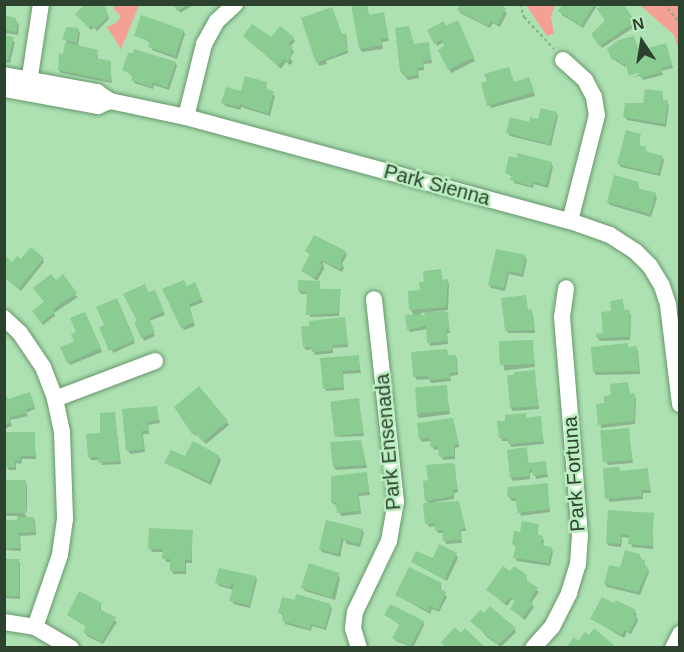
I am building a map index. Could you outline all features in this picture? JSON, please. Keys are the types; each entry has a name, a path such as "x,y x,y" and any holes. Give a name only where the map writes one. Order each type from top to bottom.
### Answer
{"street":[{"path":"28,86 41,4"},
{"path":"186,117 204,44 217,21 235,4"},
{"path":"563,60 585,80 594,97 597,115 570,221"},
{"name":"Park Sienna","path":"4,75 28,86 98,106 110,102 186,117 570,221 610,235 636,252 650,266 662,286 668,305 678,368 680,404"},
{"name":"Park Sienna","path":"4,89 28,86"},
{"name":"Park Fortuna","path":"533,648 552,627 569,593 578,564 580,536 562,317 566,288"},
{"name":"Park Ensenada","path":"359,648 353,628 355,612 389,541 396,502 374,299"},
{"path":"4,318 20,333 43,367 55,399 62,432 65,519 60,555 34,627"},
{"path":"55,399 154,361"},
{"path":"4,622 34,627 71,648"},
{"path":"672,648 680,634"}],"path":[{"path":"520,4 524,17 563,60"},
{"path":"664,4 680,23"}],"shaded area":[{"path":"115,5 139,5 121,49 107,27 116,23 121,16 114,10"},
{"path":"526,5 555,5 551,16 554,34 547,36"},
{"path":"640,5 679,5 679,52 674,35"}],"building":[{"path":"85,4 102,4 107,9 105,11 109,15 95,29 91,25 89,28 75,14"},
{"path":"173,4 188,4 177,11"},
{"path":"351,4 367,4 368,15 384,12 388,38 381,39 382,45 359,49"},
{"path":"563,4 595,4 581,26 558,11"},
{"path":"603,4 623,4 636,22 599,46 591,34 605,21 597,9"},
{"path":"460,5 501,5 506,9 498,24 491,21 488,26 457,10"},
{"path":"332,7 342,34 346,33 347,40 345,41 348,50 316,63 301,18"},
{"path":"4,15 16,18 15,21 18,21 16,32 4,30"},
{"path":"141,15 184,30 175,56 148,47 150,41 134,36"},
{"path":"458,20 474,57 448,70 438,50 444,46 441,40 434,44 427,30 444,21 446,26"},
{"path":"252,24 271,37 280,26 294,37 289,44 293,47 288,63 284,59 278,66 243,36"},
{"path":"409,26 414,44 429,42 431,60 423,61 424,67 417,68 418,75 405,77 404,71 400,72 395,28"},
{"path":"67,27 79,28 77,43 62,39"},
{"path":"4,35 14,37 8,60 4,59"},
{"path":"634,36 638,48 645,49 666,43 672,65 661,68 662,72 640,78 638,73 629,76 625,63 623,65 617,59 612,60 607,49 618,40"},
{"path":"65,42 98,50 96,58 111,61 111,81 58,70 59,53 63,54"},
{"path":"134,49 176,62 167,88 153,82 151,87 131,80 133,75 122,70 128,53 133,53"},
{"path":"509,67 514,82 529,77 534,92 487,106 481,83 487,81 484,74"},
{"path":"245,76 267,82 266,89 274,91 268,114 240,104 239,107 221,103 226,87 241,91"},
{"path":"645,89 663,91 662,100 668,100 665,124 623,117 625,103 643,103"},
{"path":"541,108 557,112 549,144 506,133 510,117 529,122 530,117 538,119"},
{"path":"626,130 641,134 638,145 646,147 645,151 663,156 658,174 617,164"},
{"path":"518,153 552,162 546,185 533,182 531,186 510,180 512,175 505,173 509,156 516,158"},
{"path":"614,175 639,182 637,188 656,193 650,214 607,202"},
{"path":"314,235 346,251 340,262 343,264 340,269 321,260 320,263 323,265 315,278 301,271 310,254 305,251"},
{"path":"31,247 44,258 19,288 4,277 4,255 12,262 17,256 21,259"},
{"path":"496,249 526,255 522,274 508,271 504,288 488,285"},
{"path":"441,269 442,280 448,279 446,307 409,310 408,291 420,290 419,282 424,282 423,271"},
{"path":"51,274 56,280 63,274 77,293 53,309 55,312 41,323 32,311 44,302 33,288"},
{"path":"184,280 187,286 195,282 202,299 189,304 194,322 181,328 162,289"},
{"path":"298,280 320,281 320,289 341,289 338,313 306,315 307,292 298,291"},
{"path":"145,284 148,292 155,290 164,311 149,318 155,332 141,338 134,322 137,321 123,294"},
{"path":"526,295 528,310 532,309 534,330 505,331 501,298"},
{"path":"117,298 135,340 109,351 99,327 104,325 96,307"},
{"path":"623,299 624,310 630,310 629,337 596,338 596,334 603,333 601,312 611,311 610,301"},
{"path":"85,312 101,348 67,363 60,347 74,342 71,334 76,332 70,318"},
{"path":"448,312 447,341 427,343 426,326 407,330 405,315 422,314 425,319 424,313"},
{"path":"345,317 348,344 332,345 333,350 312,352 311,347 303,347 301,326 309,326 309,321"},
{"path":"533,340 534,364 500,365 499,341"},
{"path":"628,343 628,347 637,346 639,371 593,372 591,347"},
{"path":"447,349 448,355 456,355 457,372 449,373 450,378 428,380 428,376 413,377 411,352"},
{"path":"359,355 360,370 342,371 343,387 323,389 320,358"},
{"path":"535,370 538,406 510,408 507,375"},
{"path":"628,382 629,394 635,393 634,421 598,425 596,404 604,403 604,396 611,395 610,384"},
{"path":"447,385 449,411 417,413 415,387"},
{"path":"199,386 228,421 203,442 194,432 192,434 174,407"},
{"path":"4,391 8,399 30,392 35,406 26,409 27,413 9,417 11,422 4,425"},
{"path":"359,398 363,433 334,436 330,402"},
{"path":"157,406 159,420 147,422 148,431 142,431 144,449 126,451 122,409"},
{"path":"115,412 120,461 98,463 98,457 88,457 86,434 100,433 100,413"},
{"path":"526,413 526,418 541,416 543,441 508,444 507,438 499,438 497,421 505,421 505,415"},
{"path":"453,418 459,444 454,445 454,456 439,457 438,446 430,447 430,438 419,439 417,423"},
{"path":"629,428 632,460 603,462 600,431"},
{"path":"4,432 35,432 35,456 21,456 20,461 15,461 15,467 5,467"},
{"path":"361,440 366,465 333,467 330,442"},
{"path":"193,441 220,456 209,482 183,469 182,471 164,463 171,450 185,456"},
{"path":"527,447 528,463 546,461 547,474 533,476 532,469 529,470 529,476 510,478 507,450"},
{"path":"455,464 457,489 453,490 453,496 425,501 423,481 428,480 426,465"},
{"path":"619,467 620,471 648,468 650,490 642,490 642,496 605,499 603,468"},
{"path":"367,472 369,492 358,493 360,511 337,513 336,503 331,503 331,476"},
{"path":"4,480 26,480 26,513 4,513"},
{"path":"548,483 549,509 518,513 515,498 509,498 507,495 508,487"},
{"path":"459,501 465,528 460,529 461,540 443,541 442,530 435,531 434,523 425,524 423,503"},
{"path":"608,510 654,513 652,546 628,544 629,535 621,535 620,544 606,543"},
{"path":"17,517 34,517 35,532 19,533 20,548 4,549 4,520 17,520"},
{"path":"326,520 363,529 359,544 344,540 342,537 338,554 319,549"},
{"path":"522,521 539,524 537,534 543,536 541,545 552,547 549,563 513,558 516,545 512,544 514,531 520,532"},
{"path":"149,528 193,530 191,560 185,560 185,571 170,571 170,559 162,559 163,549 148,549"},
{"path":"439,544 457,553 445,579 411,562 416,551 433,558"},
{"path":"625,550 640,554 639,559 645,560 644,566 649,568 638,592 604,584 609,565 620,567"},
{"path":"4,559 19,559 19,596 4,596"},
{"path":"309,563 339,573 331,598 301,588"},
{"path":"503,566 510,571 514,566 527,575 525,579 538,588 529,600 533,603 523,617 510,609 515,601 510,597 505,603 486,590"},
{"path":"409,567 442,583 439,588 446,592 438,610 430,606 428,611 395,595"},
{"path":"219,568 256,576 249,605 229,601 234,584 231,583 230,587 215,583"},
{"path":"79,591 102,603 99,609 116,617 102,642 83,632 86,626 67,615"},
{"path":"296,594 331,604 325,628 311,624 309,629 282,621 283,614 278,613 282,597 295,600"},
{"path":"602,597 614,603 616,600 636,610 633,614 637,617 629,632 625,630 622,635 590,619"},
{"path":"390,604 424,621 410,646 392,638 400,624 384,615"},
{"path":"490,606 516,628 498,645 470,621 480,610 484,613"},
{"path":"455,627 461,633 465,628 486,648 446,648 441,642"},
{"path":"594,628 617,648 566,648 574,637 578,641 585,632 589,635"}]}
